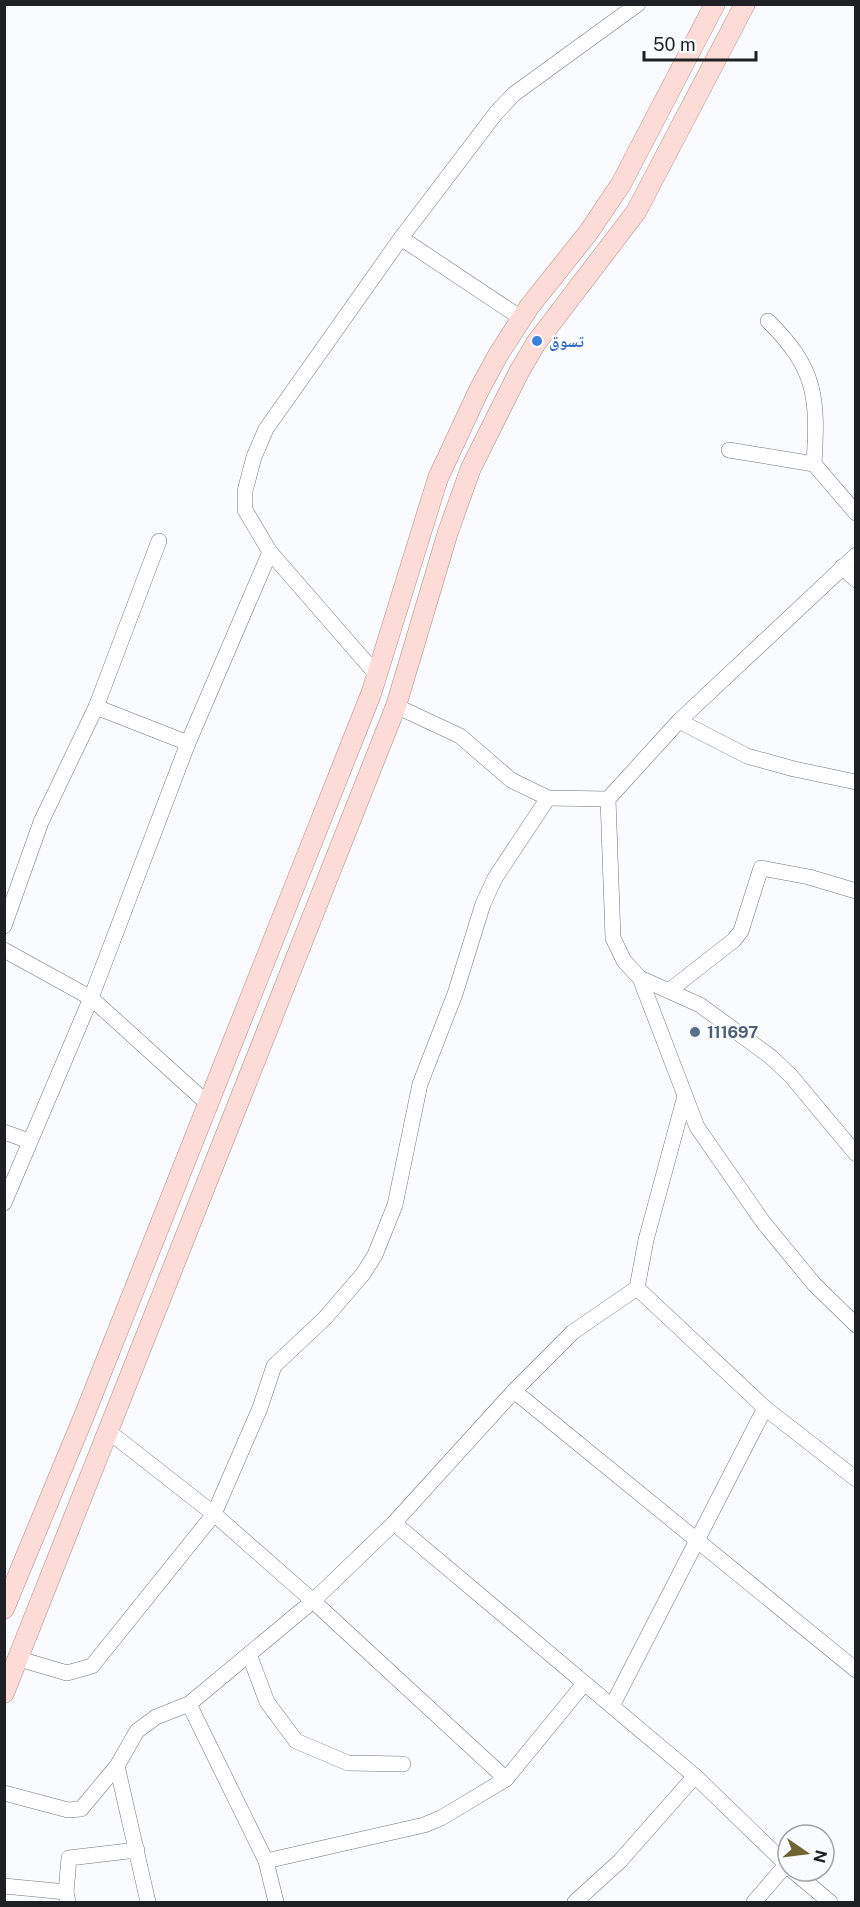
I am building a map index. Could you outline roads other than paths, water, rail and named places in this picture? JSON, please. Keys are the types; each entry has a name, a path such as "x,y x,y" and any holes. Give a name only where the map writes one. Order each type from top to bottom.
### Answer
{"main road":[{"path":"4,1609 84,1416 377,675 438,478 479,390 521,318 588,233 621,184 715,4"},
{"path":"4,1692 396,706 448,531 471,468 497,413 537,343 636,212 745,4"}],"street":[{"path":"377,675 270,552 245,510 244,491 254,457 266,429 401,238 496,114 514,94 638,4"},
{"path":"401,238 521,318"},
{"path":"768,321 788,340 813,386 817,410 814,464"},
{"path":"729,450 814,464 855,513"},
{"path":"4,926 52,795 96,707 159,541"},
{"path":"4,1203 28,1141 91,998 188,742 270,552"},
{"path":"855,555 679,721 608,799 613,938 624,962 640,978 700,1005 771,1058 790,1076 855,1154"},
{"path":"842,567 855,580"},
{"path":"396,706 460,736 511,780 548,798 608,799"},
{"path":"96,707 188,742"},
{"path":"679,721 747,756 794,770 855,782"},
{"path":"16,1658 67,1673 92,1666 214,1515 260,1408 274,1366 325,1318 363,1274 379,1248 395,1205 420,1084 455,994 483,904 495,878 548,798"},
{"path":"670,990 741,931 761,868 808,877 855,891"},
{"path":"4,950 91,998 207,1103"},
{"path":"640,978 697,1127 763,1222 814,1284 855,1325"},
{"path":"4,1793 76,1811 117,1766 137,1731 156,1717 189,1704 313,1601 394,1523 513,1391 585,1322 637,1288 646,1240 685,1096"},
{"path":"4,1132 28,1141"},
{"path":"637,1288 765,1408 855,1479"},
{"path":"513,1391 855,1670"},
{"path":"612,1706 765,1408"},
{"path":"108,1431 214,1515 313,1601 506,1779"},
{"path":"394,1523 583,1685 612,1706 695,1776 776,1854"},
{"path":"249,1654 267,1702 296,1741 348,1763 403,1764"},
{"path":"266,1861 424,1825 441,1818 506,1779 583,1685"},
{"path":"189,1704 266,1861 276,1902"},
{"path":"117,1766 148,1902"},
{"path":"575,1902 620,1861 695,1776"},
{"path":"4,1886 67,1897 69,1858 137,1850"},
{"path":"754,1902 776,1880"},
{"path":"808,1883 830,1902"}],"place":[{"name":"تسوق","path":"537,341"},
{"name":"111697","path":"695,1032"}]}
